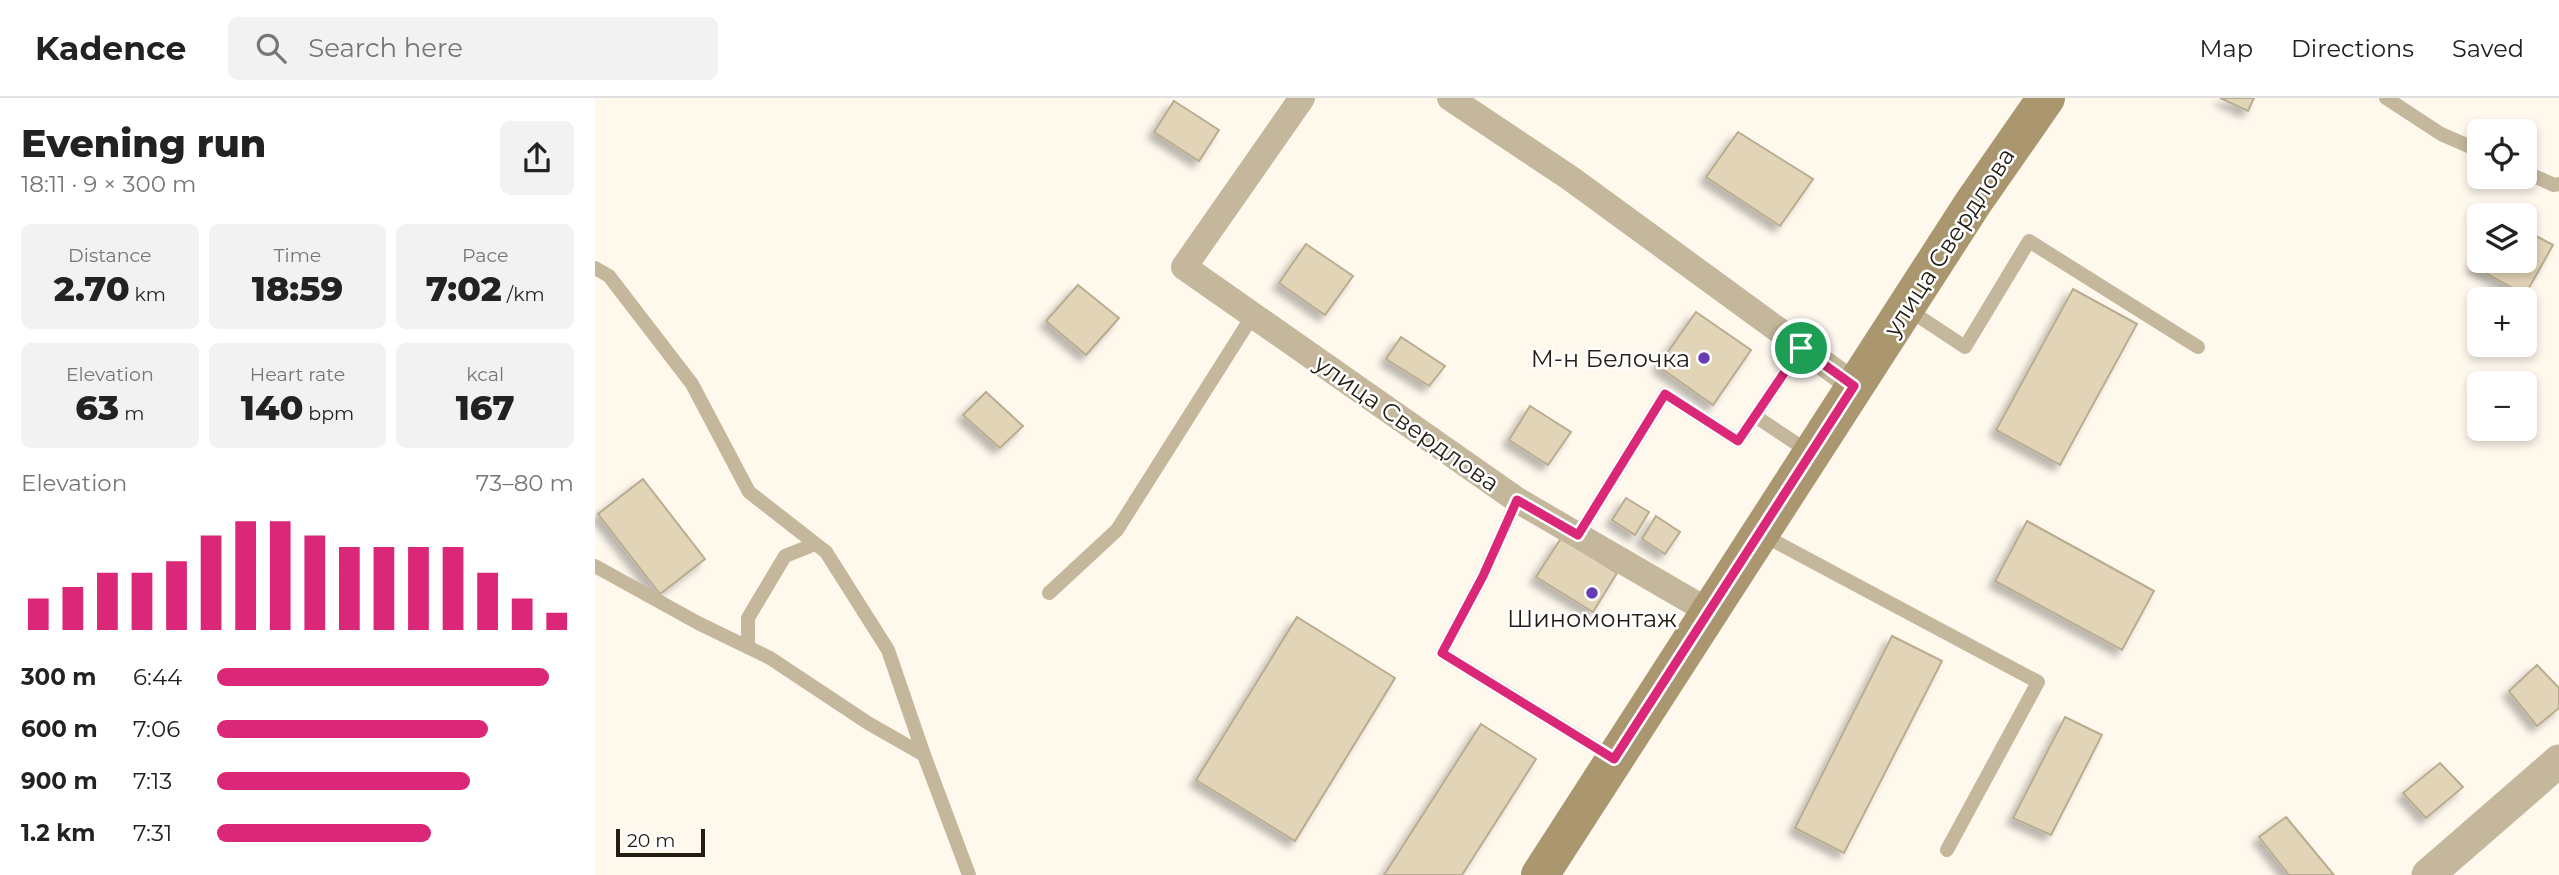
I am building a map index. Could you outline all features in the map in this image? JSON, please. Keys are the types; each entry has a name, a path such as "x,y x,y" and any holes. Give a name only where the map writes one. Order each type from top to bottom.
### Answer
{"main road":[{"name":"улица Свердлова","path":"1540,875 1905,307 2046,98"}],"street":[{"name":"улица Свердлова","path":"1302,98 1184,267 1517,500 1709,611"},
{"path":"1450,98 1570,178 1854,386"},
{"path":"2428,875 2559,761"}],"lane":[{"path":"2386,98 2441,134 2467,145"},
{"path":"2537,178 2553,185 2559,184"},
{"path":"1905,307 1965,347 2029,241 2198,347"},
{"path":"595,268 609,276 692,384 748,492 826,552 888,650 969,875"},
{"path":"1049,593 1117,530 1252,315"},
{"path":"1578,535 1665,394 1738,441 1801,348"},
{"path":"1755,416 1811,453"},
{"path":"1517,500 1483,576 1442,653 1614,759"},
{"path":"1760,534 2038,682 1947,850"},
{"path":"748,647 748,618 785,555 815,544"},
{"path":"595,566 698,623 770,658 868,723 925,755"}],"building":[{"path":"2220,98 2254,98 2248,111"},
{"path":"1174,101 1219,130 1199,161 1154,132"},
{"path":"1738,132 1813,179 1780,226 1706,177"},
{"path":"2537,236 2553,245 2529,287 2511,287 2486,273 2537,273"},
{"path":"1306,244 1353,276 1325,315 1279,283"},
{"path":"1078,285 1119,318 1086,355 1046,321"},
{"path":"2073,289 2137,324 2060,465 1996,430"},
{"name":"М-н Белочка","path":"1696,312 1751,350 1713,405 1658,366"},
{"path":"1401,337 1445,366 1429,386 1386,359"},
{"path":"986,392 1023,426 1000,448 963,415"},
{"path":"1530,406 1571,432 1548,465 1509,440"},
{"path":"643,479 705,559 660,594 598,514"},
{"path":"1626,498 1649,512 1635,535 1612,520"},
{"path":"1656,516 1680,532 1665,554 1642,539"},
{"path":"2027,521 2154,591 2122,650 1995,581"},
{"path":"1561,538 1617,573 1593,612 1536,577"},
{"path":"1297,617 1395,678 1295,841 1196,780"},
{"path":"1892,636 1942,661 1844,853 1795,828"},
{"path":"2537,665 2559,688 2559,708 2537,726 2509,691"},
{"path":"2065,717 2102,735 2051,835 2013,818"},
{"path":"1481,724 1536,759 1462,875 1384,875"},
{"path":"2440,763 2463,787 2426,818 2403,793"},
{"path":"2286,817 2334,875 2289,875 2259,837"}],"place":[{"name":"М-н Белочка","path":"1704,358"},
{"name":"Шиномонтаж","path":"1592,593"}],"route":[{"path":"1801,348 1854,386 1614,759 1442,653 1483,576 1517,500 1578,535 1665,394 1738,441 1801,348"}]}
